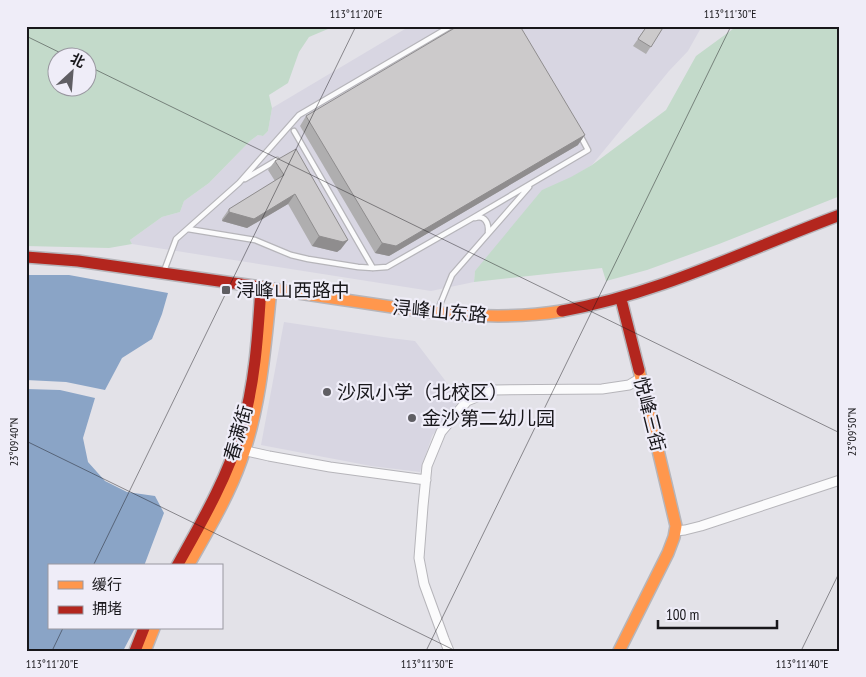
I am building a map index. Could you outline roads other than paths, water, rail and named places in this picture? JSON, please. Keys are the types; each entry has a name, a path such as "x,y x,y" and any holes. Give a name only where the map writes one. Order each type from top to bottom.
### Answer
{"street":[{"name":"浔峰山东路","path":"26,257 68,260 164,272 437,313 487,316 531,315 579,308 620,299 677,279 840,215"},
{"name":"春满街","path":"189,564 226,494 240,450 266,288"},
{"name":"悦峰三街","path":"619,651 668,553 676,531 674,515 642,378 620,299"},
{"path":"449,651 424,584 419,558 428,466 441,432 467,401 494,390 602,389 630,385 642,378"},
{"name":"春满街","path":"178,564 240,450"},
{"path":"240,450 330,467 426,480"},
{"path":"676,531 701,526 840,480"},
{"path":"135,651 143,630"},
{"path":"144,651 153,630"}],"lane":[{"path":"164,272 176,239 239,183 299,115 451,26"},
{"path":"294,131 374,268"},
{"path":"188,229 255,240 291,255 308,259 374,268 387,267 588,150 577,131"},
{"path":"294,150 302,146"},
{"path":"239,183 278,160"},
{"path":"437,313 452,274 533,182"},
{"path":"471,219 484,218 489,226 488,233"}],"water":[{"path":"26,275 69,275 168,293 152,339 122,358 105,390 66,382 26,380"},
{"path":"26,389 60,390 95,398 83,438 88,462 105,481 127,492 155,496 164,513 145,564 48,564 48,630 134,630 123,651 26,651"}],"place":[{"name":"浔峰山西路中","path":"226,290"},
{"name":"沙凤小学（北校区）","path":"327,392"},
{"name":"金沙第二幼儿园","path":"412,418"}]}
